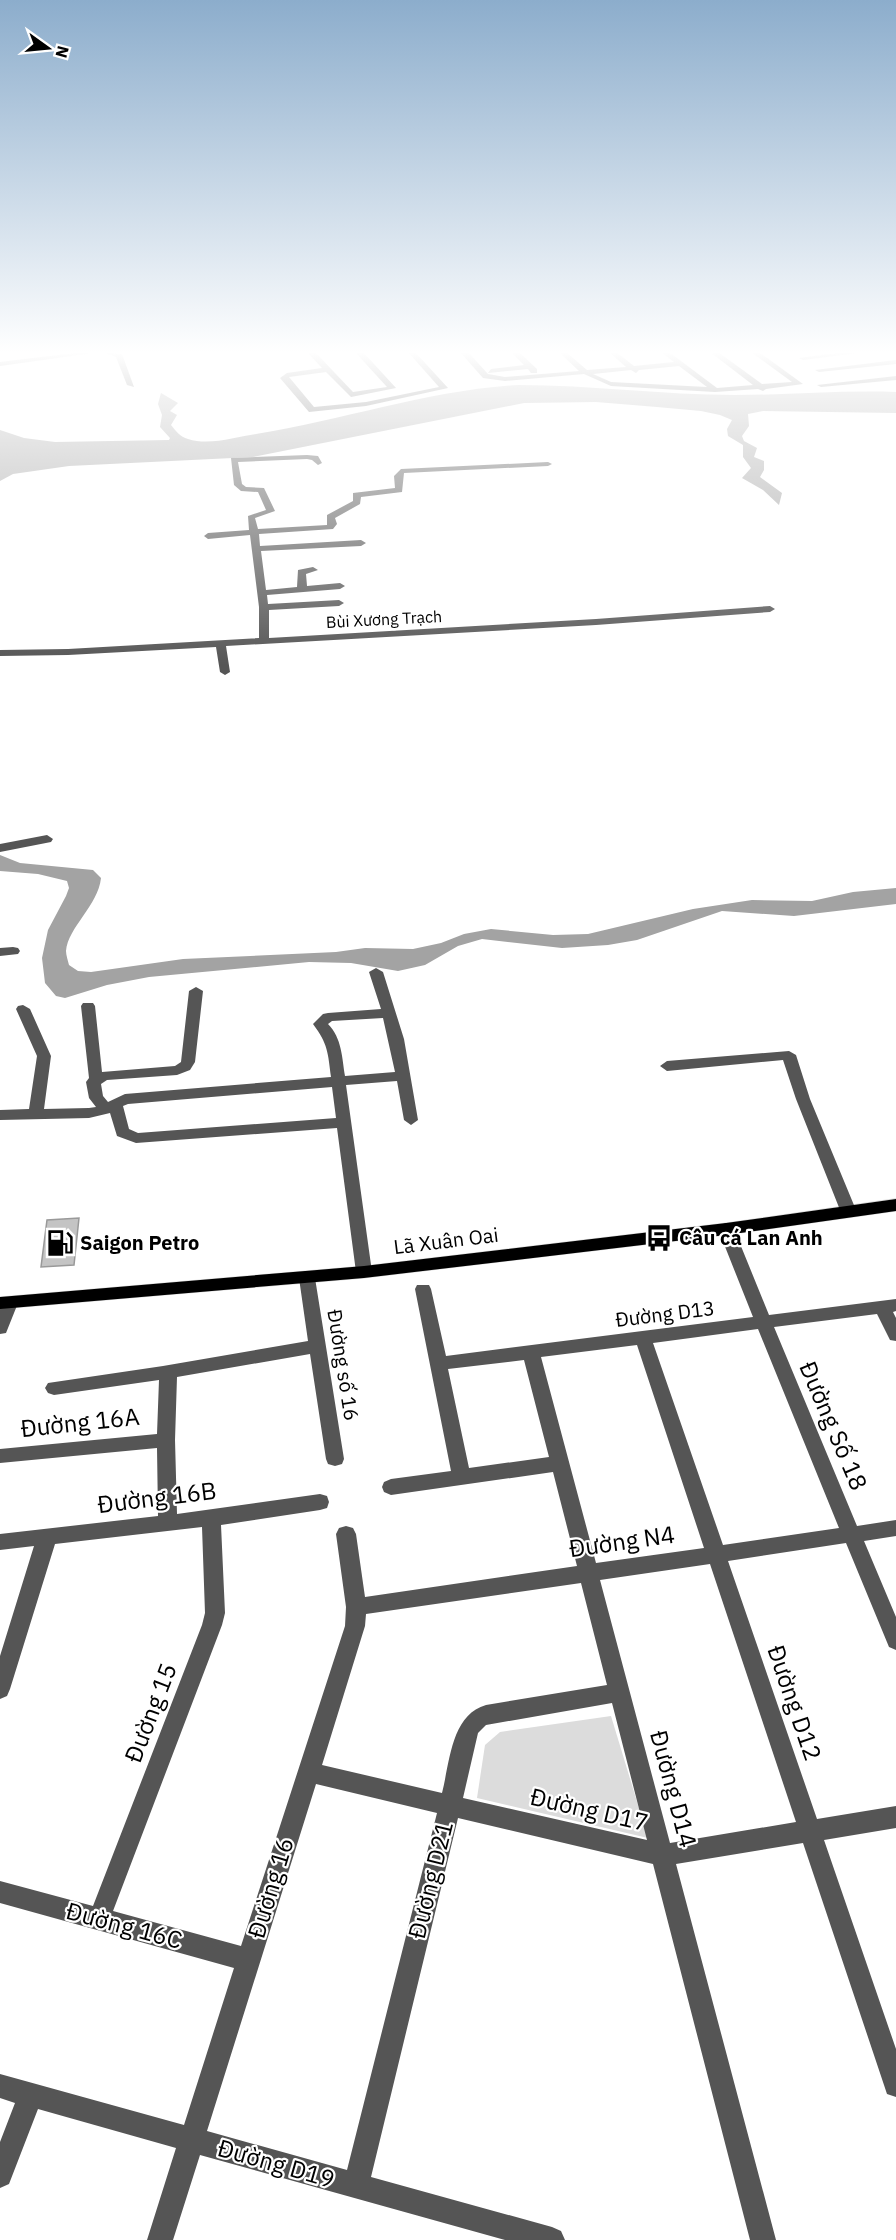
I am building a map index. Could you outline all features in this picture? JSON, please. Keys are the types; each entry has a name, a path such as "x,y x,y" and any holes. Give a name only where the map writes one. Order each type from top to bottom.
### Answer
{"main road":[{"name":"Lã Xuân Oai","path":"5,1303 364,1272 726,1229 896,1205"}],"street":[{"path":"264,640 264,607 251,518 271,511 261,490 244,489 238,485 234,460 307,457 315,458 318,463"},
{"path":"209,547 207,531 254,532 330,527 333,524 330,517 357,502 356,495 399,490 398,476 401,471 548,464"},
{"path":"257,549 361,543"},
{"path":"302,589 301,572 313,570"},
{"path":"262,593 340,586"},
{"path":"264,607 339,603"},
{"name":"Bùi Xương Trạch","path":"4,653 68,652 596,622 770,609"},
{"path":"221,643 225,672"},
{"path":"0,848 47,839"},
{"path":"376,972 397,1039 411,1120"},
{"path":"96,1079 105,1076 177,1070 185,1067 188,1062 196,991"},
{"path":"88,1006 96,1079 93,1082 93,1092 111,1106 122,1132 136,1138 345,1122"},
{"path":"23,1009 44,1056 36,1115"},
{"path":"364,1272 334,1048 329,1034 321,1026 322,1020 328,1017 389,1013"},
{"path":"667,1066 789,1055 803,1099 848,1210"},
{"path":"0,1115 89,1113 125,1099 403,1076"},
{"name":"Đường Số 18","path":"726,1229 896,1641"},
{"name":"Đường số 16","path":"306,1278 335,1459"},
{"path":"423,1288 462,1476"},
{"path":"0,1328 5,1303"},
{"path":"889,1306 896,1335"},
{"name":"Đường D13","path":"439,1364 889,1306"},
{"name":"Đường D12","path":"643,1338 896,2085"},
{"path":"54,1388 168,1372 316,1346"},
{"name":"Đường D14","path":"531,1352 763,2240"},
{"path":"168,1372 166,1440 168,1522"},
{"name":"Đường 16A","path":"0,1456 166,1440"},
{"path":"391,1487 560,1463"},
{"name":"Đường 16B","path":"0,1542 210,1518 320,1502"},
{"name":"Đường 15","path":"99,1919 212,1625 215,1613 210,1518"},
{"name":"Đường N4","path":"356,1606 896,1528"},
{"name":"Đường 16","path":"160,2240 355,1626 356,1606 346,1534"},
{"path":"0,1689 47,1537"},
{"name":"Đường D21","path":"356,2186 469,1728 479,1718 620,1692"},
{"name":"Đường D17","path":"308,1772 663,1855 896,1817"},
{"name":"Đường 16C","path":"0,1892 248,1960"},
{"name":"Đường D19","path":"0,2086 552,2240"},
{"path":"0,2175 31,2095"}],"shaded area":[{"path":"0,457 255,457 69,466 13,474 0,481"},
{"path":"743,457 754,457 764,461 764,470 760,477 782,493 779,505 763,490 742,478 751,468"},
{"path":"0,855 20,863 93,870 101,878 95,898 72,933 66,951 69,965 78,971 91,972 183,959 336,952 365,948 413,949 441,943 464,934 491,929 553,935 588,934 693,909 752,900 812,901 853,892 896,888 896,904 794,916 722,911 637,940 608,945 562,948 482,939 458,946 425,965 398,971 351,963 309,962 149,977 107,985 65,998 56,996 45,983 42,958 48,930 69,888 67,881 38,874 0,871"},
{"path":"611,1716 648,1838 477,1798 485,1745 500,1732"}],"building":[{"name":"Saigon Petro","path":"79,1218 74,1265 41,1267 47,1220"}],"place":[{"name":"Câu cá Lan Anh","path":"659,1238"},
{"name":"Saigon Petro","path":"60,1243"}]}
